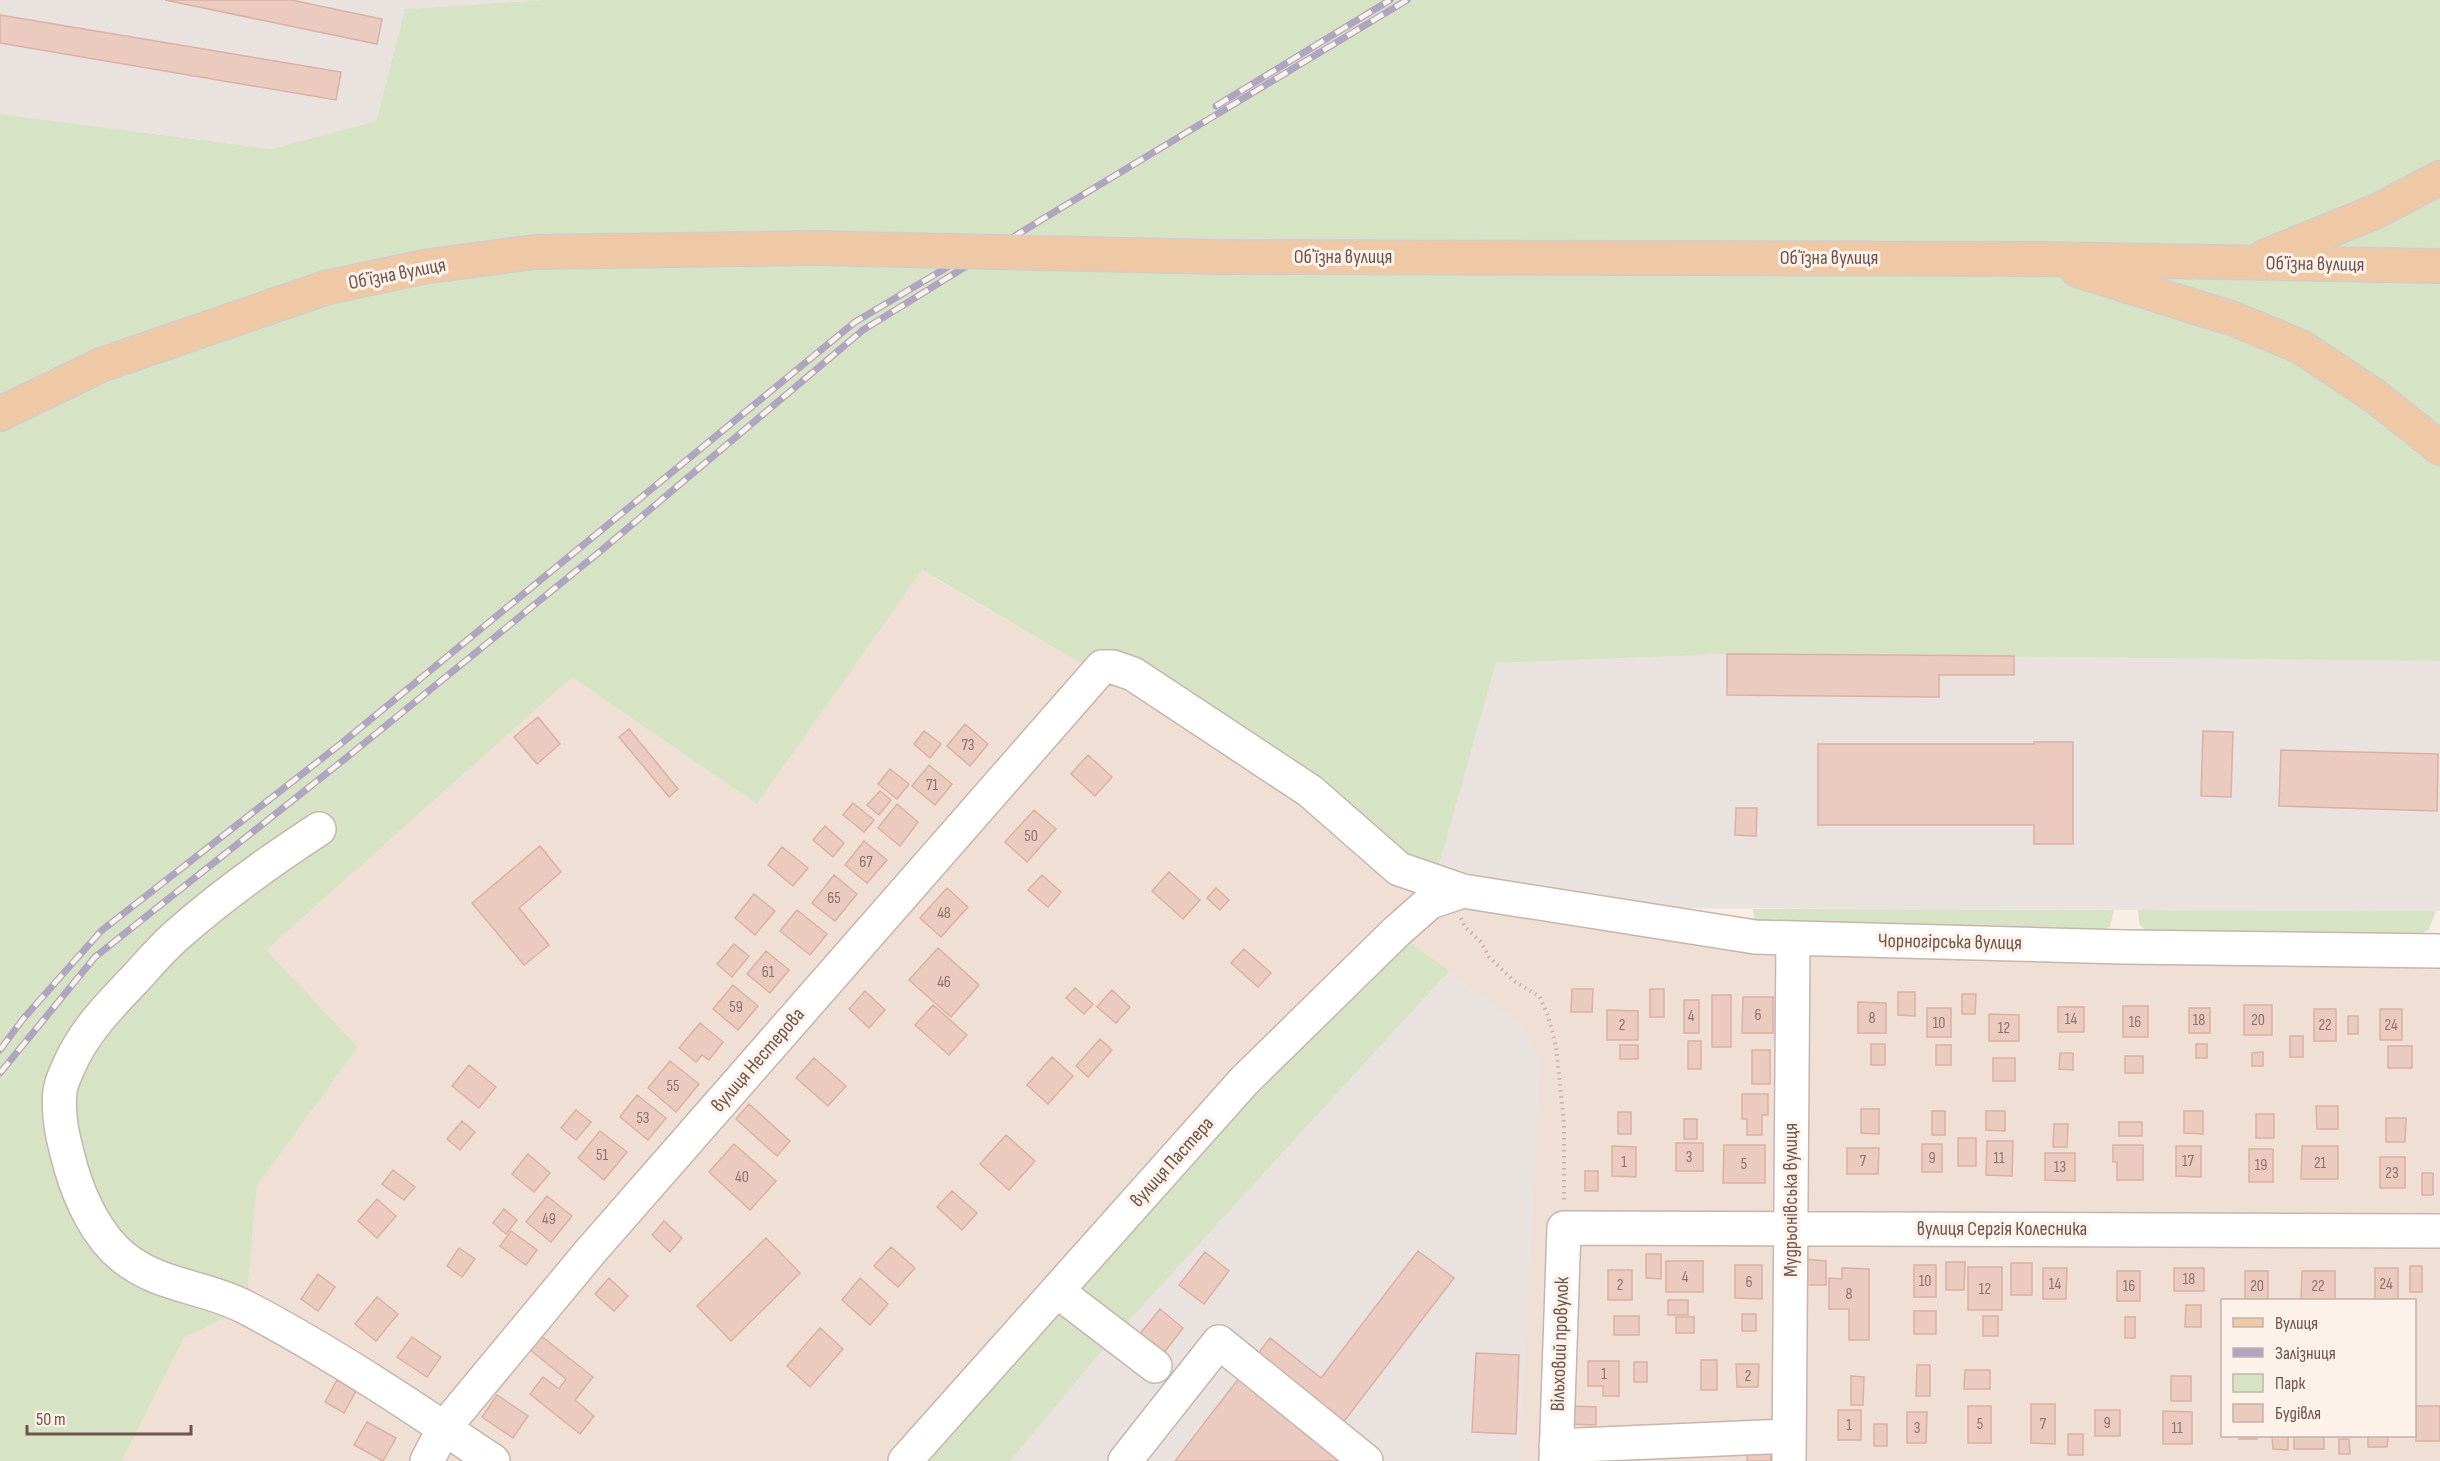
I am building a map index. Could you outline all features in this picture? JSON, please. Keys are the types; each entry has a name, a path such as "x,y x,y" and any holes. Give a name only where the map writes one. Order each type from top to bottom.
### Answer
{"main road":[{"path":"2251,262 2377,211 2440,178"},
{"name":"Обʼїзна вулиця","path":"0,414 101,365 325,288 423,267 534,252 817,248 1219,257 2041,259 2440,266"},
{"path":"2041,259 2234,319 2301,347 2376,397 2440,448"}],"street":[{"name":"Чорногірська вулиця","path":"1102,667 1113,667 1133,674 1310,791 1399,869 1463,891 1732,934 1792,939 2440,951"},
{"name":"вулиця Нестерова","path":"427,1461 444,1428 590,1252 1102,667"},
{"path":"319,829 274,858 176,936 107,1008 76,1051 60,1089 59,1125 74,1179 87,1207 104,1236 122,1256 158,1277 181,1287 223,1297 246,1308 341,1363 492,1461"},
{"name":"вулиця Пастера","path":"905,1461 1252,1073 1396,932 1430,902 1463,891"},
{"name":"Мудрьонівська вулиця","path":"1789,1449 1792,939"},
{"name":"вулиця Сергія Колесника","path":"1564,1228 2440,1231"},
{"name":"Вільховий провулок","path":"1556,1453 1564,1228"},
{"path":"1057,1291 1155,1366"},
{"path":"1125,1461 1219,1342 1366,1461"},
{"path":"1556,1453 1789,1449"}],"path":[{"path":"1463,891 1458,912 1465,927 1481,942 1489,957 1514,981 1540,997 1548,1016 1556,1046 1564,1124 1564,1228"}],"shaded area":[{"path":"0,0 543,0 405,9 376,121 271,149 0,114"},
{"path":"921,570 1106,678 1304,806 1386,876 1713,945 2440,966 2440,1461 122,1461 184,1338 246,1308 257,1186 358,1047 265,950 572,676 757,804"},
{"path":"1727,654 2440,661 2440,911 1645,908 1438,867 1495,663"},
{"path":"1449,971 1524,1026 1541,1061 1520,1461 1010,1461 1115,1335"}],"green space":[{"path":"543,0 2440,0 2440,661 1727,654 1496,663 1430,896 1304,806 1106,678 922,570 757,804 572,677 266,950 358,1047 257,1186 246,1308 184,1338 122,1461 0,1461 0,114 271,149 376,121 405,9"},
{"path":"1753,909 2114,910 2110,926 2101,932 1762,928 1754,919"},
{"path":"2138,910 2436,911 2429,929 2417,936 2148,933 2139,924"},
{"path":"1404,938 1449,971 1121,1329 1071,1290 1250,1089"},
{"path":"1060,1305 1109,1342 1010,1461 920,1461"}],"building":[{"path":"165,0 291,0 382,19 377,44"},
{"path":"0,15 341,72 336,100 0,43"},
{"path":"1727,654 2014,656 2014,675 1939,675 1939,697 1727,695"},
{"path":"538,717 560,744 537,764 514,737"},
{"path":"965,724 988,744 970,766 947,746"},
{"path":"629,729 678,789 669,797 619,737"},
{"path":"924,731 941,744 930,758 914,744"},
{"path":"2203,731 2233,732 2231,797 2201,796"},
{"path":"2034,742 2073,742 2073,844 2034,844 2034,825 1818,825 1818,744 2034,744"},
{"path":"2281,750 2438,754 2437,811 2279,806"},
{"path":"1088,755 1112,777 1095,796 1071,774"},
{"path":"929,765 952,784 935,805 912,786"},
{"path":"890,769 909,784 897,799 878,784"},
{"path":"880,791 891,800 879,815 867,805"},
{"path":"853,803 874,820 864,832 843,815"},
{"path":"897,804 918,822 900,846 878,828"},
{"path":"1736,808 1757,808 1756,836 1735,835"},
{"path":"1034,810 1056,829 1027,862 1005,842"},
{"path":"825,826 844,843 833,857 813,840"},
{"path":"864,841 887,860 867,883 845,865"},
{"path":"540,846 561,872 519,908 549,945 524,965 472,903"},
{"path":"782,847 808,868 793,886 768,865"},
{"path":"1169,872 1200,900 1183,919 1152,891"},
{"path":"834,875 857,894 835,921 812,903"},
{"path":"1042,875 1061,892 1048,907 1028,890"},
{"path":"947,888 968,907 941,937 920,918"},
{"path":"1216,888 1229,900 1220,910 1207,898"},
{"path":"754,894 775,911 755,935 735,918"},
{"path":"797,910 827,934 810,955 780,931"},
{"path":"734,944 749,956 732,977 717,964"},
{"path":"938,948 979,985 951,1017 909,980"},
{"path":"1244,949 1271,973 1258,987 1231,963"},
{"path":"766,951 789,970 770,993 747,974"},
{"path":"733,985 758,1006 738,1030 713,1009"},
{"path":"1075,988 1093,1004 1084,1014 1066,998"},
{"path":"1572,989 1593,989 1592,1012 1571,1012"},
{"path":"1650,989 1664,989 1664,1017 1650,1017"},
{"path":"1112,990 1130,1007 1116,1023 1097,1007"},
{"path":"865,991 885,1010 869,1028 849,1009"},
{"path":"1898,992 1915,992 1915,1016 1898,1015"},
{"path":"1962,994 1976,994 1975,1014 1962,1014"},
{"path":"1712,995 1731,995 1731,1047 1712,1047"},
{"path":"1743,997 1773,997 1773,1033 1742,1033"},
{"path":"1684,1000 1699,1000 1699,1033 1684,1033"},
{"path":"1858,1002 1886,1003 1886,1033 1858,1033"},
{"path":"933,1005 967,1035 949,1055 915,1025"},
{"path":"2244,1005 2272,1005 2272,1035 2244,1035"},
{"path":"2123,1006 2148,1006 2148,1037 2123,1037"},
{"path":"2058,1007 2084,1007 2084,1032 2058,1032"},
{"path":"1927,1008 1951,1008 1951,1037 1927,1037"},
{"path":"2189,1008 2210,1008 2210,1033 2189,1033"},
{"path":"2314,1009 2336,1009 2336,1041 2314,1041"},
{"path":"2380,1009 2402,1009 2402,1040 2380,1040"},
{"path":"1607,1010 1638,1011 1638,1040 1607,1040"},
{"path":"1989,1014 2019,1015 2019,1041 1989,1041"},
{"path":"2348,1016 2358,1016 2358,1034 2348,1034"},
{"path":"700,1023 723,1042 709,1060 702,1055 696,1062 679,1048"},
{"path":"2290,1036 2303,1036 2303,1057 2290,1057"},
{"path":"1100,1039 1112,1050 1088,1077 1076,1066"},
{"path":"1688,1041 1701,1041 1701,1069 1688,1069"},
{"path":"1871,1044 1885,1044 1885,1065 1871,1065"},
{"path":"2196,1044 2207,1044 2207,1058 2196,1058"},
{"path":"1620,1045 1638,1045 1638,1059 1620,1059"},
{"path":"1936,1045 1951,1045 1951,1065 1936,1065"},
{"path":"2388,1046 2412,1046 2412,1068 2388,1068"},
{"path":"1752,1050 1770,1050 1770,1084 1752,1084"},
{"path":"2263,1052 2263,1066 2252,1066 2252,1053"},
{"path":"2060,1053 2073,1053 2073,1070 2059,1069"},
{"path":"2125,1056 2143,1056 2143,1073 2125,1073"},
{"path":"1052,1057 1073,1076 1048,1104 1027,1085"},
{"path":"814,1058 846,1086 828,1106 796,1078"},
{"path":"1993,1058 2015,1058 2015,1081 1993,1081"},
{"path":"670,1061 699,1084 676,1112 648,1088"},
{"path":"469,1065 496,1087 479,1108 452,1086"},
{"path":"1742,1094 1768,1094 1768,1115 1762,1115 1762,1135 1747,1135 1747,1119 1742,1119"},
{"path":"637,1095 666,1118 648,1140 620,1117"},
{"path":"749,1104 790,1141 777,1156 736,1119"},
{"path":"2316,1106 2338,1106 2338,1129 2317,1129"},
{"path":"1861,1109 1879,1109 1879,1134 1861,1133"},
{"path":"576,1110 591,1122 576,1140 561,1128"},
{"path":"1932,1111 1945,1111 1945,1135 1932,1135"},
{"path":"1986,1111 2005,1111 2005,1131 1986,1130"},
{"path":"2184,1111 2203,1111 2203,1134 2184,1133"},
{"path":"1618,1112 1631,1112 1631,1134 1618,1134"},
{"path":"2256,1114 2274,1114 2274,1138 2256,1138"},
{"path":"2386,1118 2406,1118 2405,1142 2386,1142"},
{"path":"1684,1119 1697,1119 1697,1139 1684,1139"},
{"path":"462,1121 475,1132 460,1150 447,1139"},
{"path":"2119,1122 2142,1122 2142,1136 2119,1136"},
{"path":"2054,1124 2068,1124 2067,1147 2053,1147"},
{"path":"600,1131 627,1152 604,1180 578,1158"},
{"path":"1006,1135 1035,1161 1009,1190 980,1164"},
{"path":"1958,1138 1976,1138 1976,1166 1958,1166"},
{"path":"1987,1141 2013,1141 2012,1176 1986,1175"},
{"path":"1676,1143 1703,1143 1703,1171 1676,1171"},
{"path":"734,1144 776,1181 750,1210 709,1172"},
{"path":"1922,1144 1942,1144 1942,1172 1922,1172"},
{"path":"1724,1145 1765,1145 1765,1183 1723,1183"},
{"path":"2113,1145 2143,1145 2143,1180 2117,1180 2117,1162 2113,1162"},
{"path":"1612,1146 1636,1147 1636,1177 1612,1176"},
{"path":"2176,1146 2201,1146 2201,1177 2176,1176"},
{"path":"2302,1146 2338,1146 2338,1179 2301,1179"},
{"path":"1847,1148 1879,1148 1878,1174 1847,1174"},
{"path":"2249,1149 2273,1149 2273,1182 2249,1182"},
{"path":"2045,1153 2075,1153 2075,1181 2045,1180"},
{"path":"528,1154 550,1173 534,1192 512,1174"},
{"path":"2380,1157 2405,1157 2405,1188 2380,1188"},
{"path":"393,1170 415,1187 404,1200 382,1184"},
{"path":"1585,1171 1598,1171 1598,1191 1585,1191"},
{"path":"2422,1173 2433,1173 2433,1195 2422,1195"},
{"path":"952,1191 977,1213 962,1230 937,1207"},
{"path":"547,1196 572,1216 551,1242 526,1222"},
{"path":"377,1199 396,1216 377,1238 358,1221"},
{"path":"504,1209 517,1220 506,1234 493,1223"},
{"path":"664,1221 682,1238 670,1252 652,1235"},
{"path":"511,1231 537,1250 526,1265 500,1246"},
{"path":"766,1238 800,1273 731,1341 697,1306"},
{"path":"891,1247 915,1268 898,1287 874,1266"},
{"path":"459,1248 475,1259 462,1277 447,1266"},
{"path":"1418,1251 1454,1278 1338,1429 1353,1440 1337,1461 1175,1461 1270,1338 1321,1378"},
{"path":"1205,1252 1229,1271 1204,1304 1179,1285"},
{"path":"1646,1254 1661,1254 1661,1279 1646,1278"},
{"path":"1805,1259 1826,1261 1826,1285 1805,1285"},
{"path":"1666,1261 1703,1261 1703,1292 1666,1292"},
{"path":"1946,1262 1965,1262 1964,1290 1946,1290"},
{"path":"2011,1263 2032,1263 2032,1295 2011,1295"},
{"path":"1735,1265 1762,1265 1762,1299 1735,1298"},
{"path":"1914,1265 1936,1265 1936,1297 1914,1297"},
{"path":"2410,1266 2422,1266 2422,1292 2410,1292"},
{"path":"1968,1267 2002,1267 2002,1310 1968,1310"},
{"path":"1842,1268 1869,1269 1869,1340 1849,1340 1849,1309 1829,1309 1829,1278 1842,1279"},
{"path":"2043,1268 2067,1268 2066,1299 2043,1299"},
{"path":"2174,1268 2204,1268 2204,1291 2174,1291"},
{"path":"2375,1268 2398,1268 2398,1299 2375,1299"},
{"path":"1608,1270 1632,1270 1632,1300 1608,1300"},
{"path":"2117,1271 2140,1271 2140,1301 2117,1301"},
{"path":"2245,1271 2268,1271 2268,1299 2245,1299"},
{"path":"2302,1271 2335,1271 2335,1299 2301,1299"},
{"path":"318,1274 335,1287 318,1311 301,1299"},
{"path":"609,1278 628,1296 614,1311 595,1294"},
{"path":"860,1278 888,1304 870,1325 842,1300"},
{"path":"377,1297 398,1314 376,1341 355,1324"},
{"path":"1668,1300 1688,1300 1688,1315 1668,1315"},
{"path":"2186,1305 2201,1305 2201,1327 2185,1327"},
{"path":"1160,1309 1183,1328 1163,1354 1139,1335"},
{"path":"1914,1311 1936,1311 1936,1334 1914,1334"},
{"path":"1742,1314 1756,1314 1756,1331 1742,1331"},
{"path":"1614,1316 1639,1316 1639,1335 1614,1335"},
{"path":"1983,1316 1998,1316 1998,1336 1983,1336"},
{"path":"1676,1317 1694,1317 1694,1333 1676,1333"},
{"path":"2125,1317 2135,1317 2135,1338 2125,1338"},
{"path":"820,1328 843,1349 810,1387 787,1366"},
{"path":"540,1335 593,1377 575,1400 594,1416 580,1434 530,1394 543,1377 559,1389 566,1379 529,1349"},
{"path":"412,1337 441,1357 427,1377 397,1357"},
{"path":"1476,1353 1519,1355 1516,1434 1472,1432"},
{"path":"1701,1360 1717,1360 1717,1390 1701,1390"},
{"path":"1588,1361 1619,1361 1619,1396 1603,1396 1603,1386 1588,1386"},
{"path":"1634,1362 1647,1362 1647,1382 1634,1382"},
{"path":"1736,1364 1759,1364 1758,1387 1737,1387"},
{"path":"1917,1365 1930,1365 1930,1396 1916,1396"},
{"path":"1965,1370 1990,1370 1990,1389 1964,1389"},
{"path":"1851,1376 1864,1377 1863,1405 1851,1405"},
{"path":"2171,1376 2191,1376 2191,1401 2171,1401"},
{"path":"337,1380 356,1391 344,1413 325,1402"},
{"path":"497,1395 528,1416 513,1438 482,1417"},
{"path":"2031,1404 2055,1404 2055,1444 2031,1443"},
{"path":"1571,1406 1596,1407 1596,1425 1570,1424"},
{"path":"1968,1406 1991,1406 1991,1443 1968,1443"},
{"path":"2416,1406 2440,1406 2440,1441 2416,1441"},
{"path":"1838,1410 1861,1410 1861,1440 1838,1440"},
{"path":"2095,1410 2120,1410 2120,1436 2095,1436"},
{"path":"2163,1411 2192,1412 2192,1444 2163,1444"},
{"path":"1907,1412 1927,1412 1926,1443 1907,1443"},
{"path":"367,1422 396,1438 383,1461 354,1445"},
{"path":"1874,1424 1887,1424 1887,1446 1874,1446"},
{"path":"2068,1434 2083,1434 2083,1455 2068,1455"},
{"path":"2239,1437 2257,1437 2257,1439 2239,1439"},
{"path":"2272,1437 2288,1437 2288,1450 2273,1449"},
{"path":"2294,1437 2324,1437 2324,1449 2294,1449"},
{"path":"2368,1437 2388,1437 2387,1447 2368,1447"},
{"path":"2339,1439 2349,1439 2350,1454 2339,1454"},
{"path":"1748,1447 1770,1447 1771,1461 1747,1461"}],"railway":[{"path":"1216,106 1390,0"},
{"path":"0,1073 95,957 351,754 603,549 863,330 1407,0"},
{"path":"0,1050 23,1019 101,931 343,742 855,322 961,259"}]}
